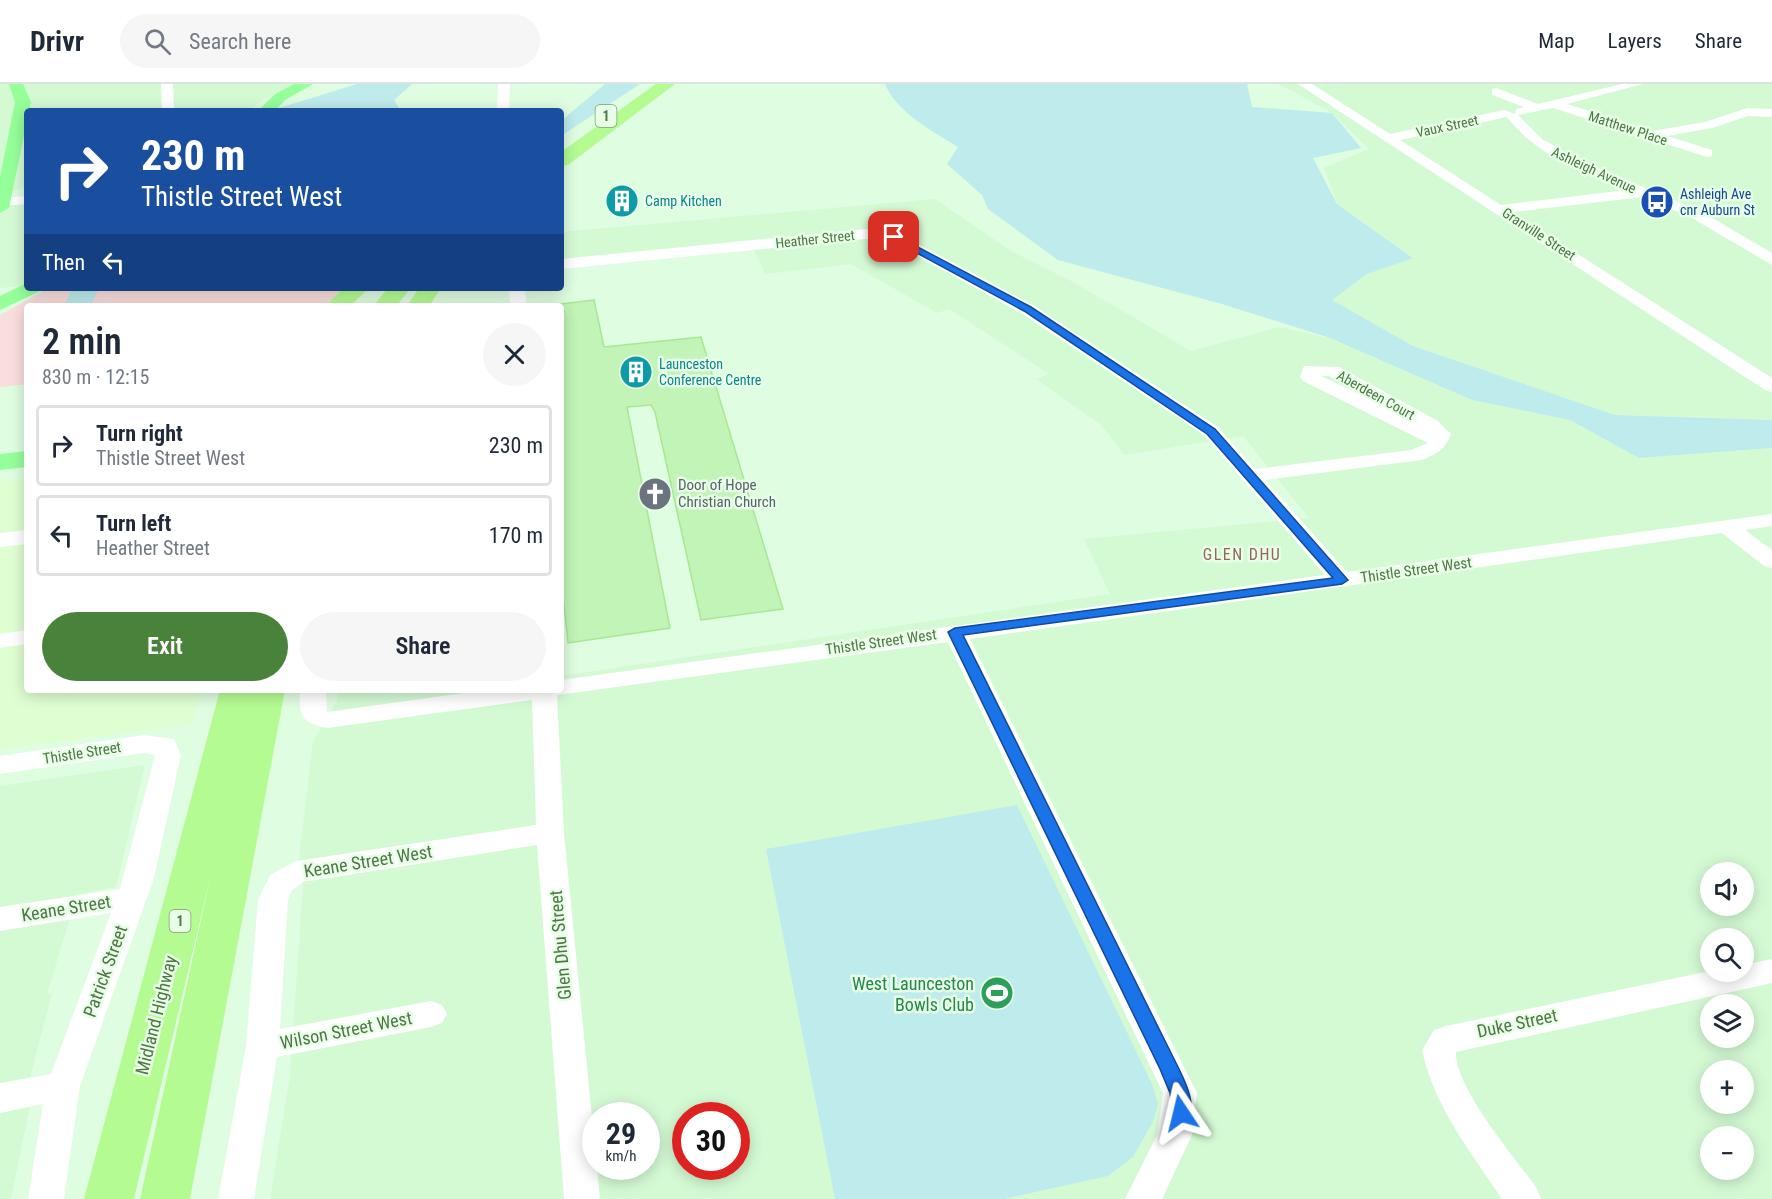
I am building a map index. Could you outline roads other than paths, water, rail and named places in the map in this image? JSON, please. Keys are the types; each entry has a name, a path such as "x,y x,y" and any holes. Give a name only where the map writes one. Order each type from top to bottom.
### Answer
{"highway":[{"name":"1","path":"591,133 651,84"},
{"name":"1","path":"591,133 667,84"},
{"path":"564,146 591,133"},
{"path":"564,160 591,133"},
{"path":"340,303 354,291"},
{"path":"367,303 378,291"},
{"path":"387,303 397,291"},
{"name":"Midland Highway","path":"108,1199 236,693"},
{"path":"165,1199 267,693"}],"main road":[{"path":"2,202 6,154 23,102 16,84"},
{"path":"269,108 280,97 306,84"},
{"path":"0,304 25,291"}],"street":[{"path":"167,84 168,108"},
{"path":"503,108 504,84"},
{"name":"Granville Street","path":"1304,84 1772,386"},
{"name":"Vaux Street","path":"1390,138 1512,114 1550,103 1637,84"},
{"path":"1496,92 1535,107"},
{"name":"Matthew Place","path":"1550,103 1707,153"},
{"path":"1649,135 1697,127 1747,112 1772,113"},
{"name":"Ashleigh Avenue","path":"1512,114 1537,142 1588,171 1697,215 1772,260"},
{"path":"2,202 24,193"},
{"path":"1501,209 1642,193"},
{"path":"2,202 24,200"},
{"name":"Heather Street","path":"564,264 865,234 894,237 1043,319 1211,431 1342,580"},
{"path":"1747,245 1772,249"},
{"name":"Aberdeen Court","path":"1316,369 1333,371 1431,425 1441,434 1440,440 1314,379 1308,374 1316,369"},
{"path":"1252,475 1415,456 1436,447 1440,440"},
{"name":"Thistle Street West","path":"564,688 1772,520"},
{"path":"1726,526 1772,561"},
{"path":"0,540 24,537"},
{"path":"955,632 1180,1093 1181,1113 1176,1134 1143,1199"},
{"path":"0,641 24,638"},
{"path":"313,693 312,712 318,718 345,719 524,693"},
{"name":"Glen Dhu Street","path":"545,693 550,833 582,1199"},
{"name":"Thistle Street","path":"0,765 144,744 165,745"},
{"name":"Patrick Street","path":"46,1199 63,1086 139,878 168,758 165,745"},
{"name":"Keane Street West","path":"262,1046 273,900 280,883 286,877 296,872 550,833"},
{"name":"Keane Street","path":"0,919 132,898"},
{"name":"Duke Street","path":"1523,1199 1450,1089 1440,1066 1438,1050 1446,1040 1772,971"},
{"name":"Wilson Street West","path":"262,1046 431,1014"},
{"path":"236,1199 262,1046"},
{"path":"0,1098 63,1086"}],"place":[{"name":"Camp Kitchen","path":"622,201"},
{"name":"Ashleigh Ave cnr Auburn St","path":"1657,202"},
{"name":"Launceston Conference Centre","path":"636,372"},
{"name":"Door of Hope Christian Church","path":"655,494"},
{"name":"West Launceston Bowls Club","path":"997,993"}],"district":[{"name":"GLEN DHU","path":"1242,554"}]}
